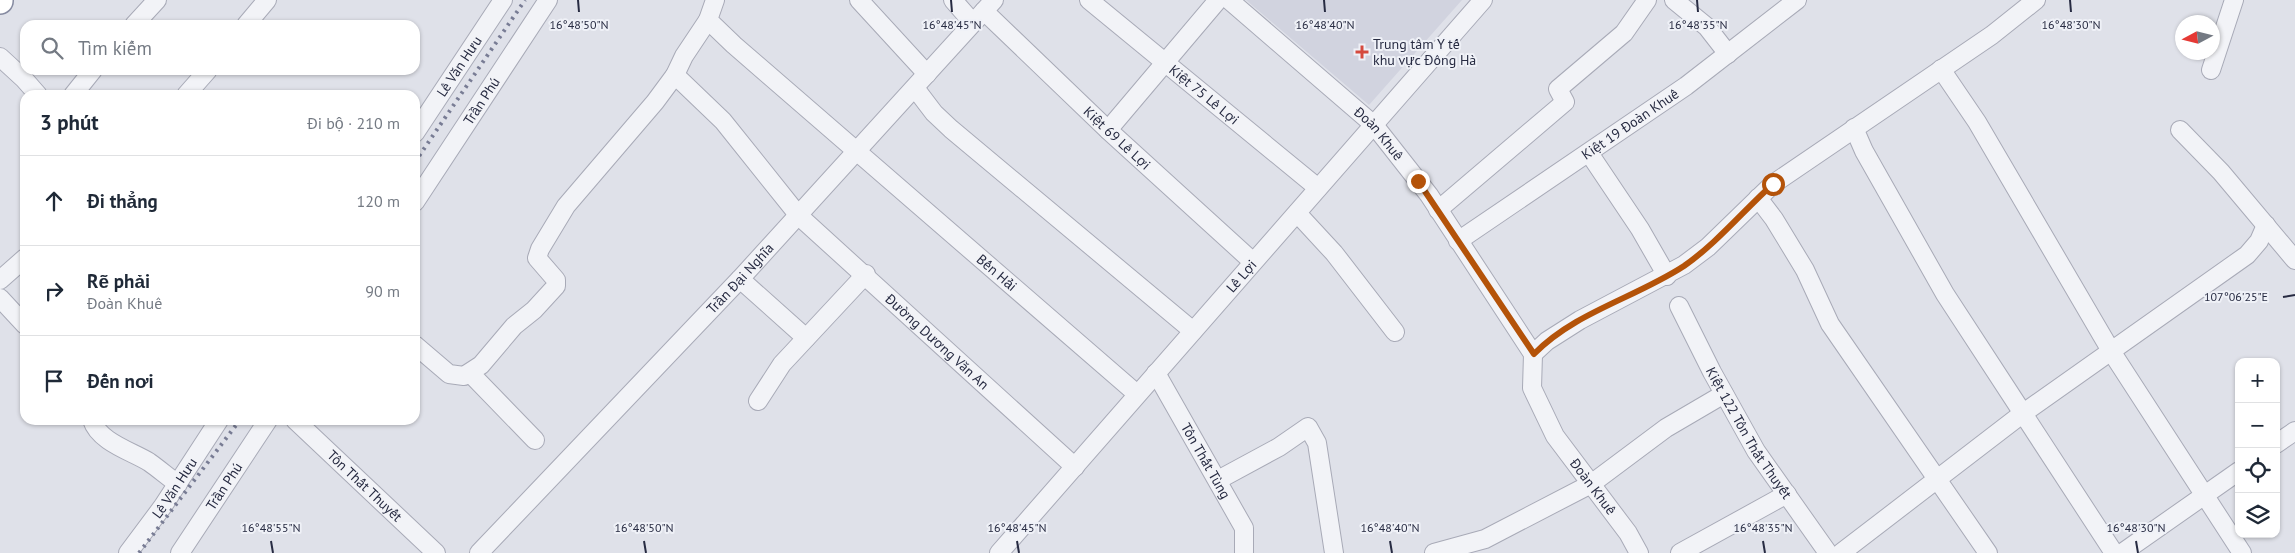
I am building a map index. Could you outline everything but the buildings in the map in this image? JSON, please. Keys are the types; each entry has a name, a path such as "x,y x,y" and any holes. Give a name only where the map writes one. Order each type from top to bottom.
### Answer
{"street":[{"path":"139,20 157,0"},
{"path":"250,20 267,0"},
{"name":"Lê Văn Hưu","path":"420,126 503,0"},
{"name":"Trần Phú","path":"420,194 548,0"},
{"path":"420,349 449,374 464,376 471,374 514,326 534,310 556,286 556,280 537,258 540,250 566,206 639,122 676,75 684,56 708,20 715,0"},
{"path":"858,0 927,74"},
{"name":"Kiệt 69 Lê Lợi","path":"953,0 984,11 1108,130 1253,262"},
{"name":"Kiệt 75 Lê Lợi","path":"1089,0 1318,188"},
{"path":"1108,130 1218,0"},
{"name":"Đoàn Khuê","path":"1229,0 1374,125 1438,210 1534,354 1532,388 1555,436 1628,533 1639,553"},
{"name":"Lê Lợi","path":"1000,553 1483,0"},
{"path":"1438,210 1565,102 1558,90 1624,33 1646,0"},
{"path":"1674,0 1707,27 1728,54"},
{"name":"Kiệt 19 Đoàn Khuê","path":"1458,241 1686,86 1797,0"},
{"path":"1534,354 1547,340 1580,320 1666,276 1708,247 1773,184 1992,36 2036,0"},
{"path":"2211,70 2234,0"},
{"name":"Trần Đại Nghĩa","path":"479,553 799,216 984,11"},
{"name":"Bến Hải","path":"708,20 734,45 1137,394"},
{"path":"0,57 34,90"},
{"path":"1941,69 1977,122 2111,351 2242,553"},
{"path":"77,90 89,75"},
{"path":"190,90 204,75"},
{"name":"Đường Dương Văn An","path":"676,75 723,121 799,216 866,274 1075,467"},
{"path":"915,88 934,113 1193,331"},
{"path":"1854,128 1864,151 1944,294 2114,553"},
{"path":"2180,130 2221,172 2295,260"},
{"path":"1589,153 1640,229 1666,276"},
{"path":"1758,198 1774,218 1805,270 1830,324 1988,553"},
{"path":"1297,213 1334,253 1395,332"},
{"path":"1842,553 2022,414 2072,381 2111,351 2247,255 2259,242 2266,225"},
{"path":"0,280 20,262"},
{"path":"758,401 782,364 866,274"},
{"path":"740,279 806,338"},
{"path":"0,298 20,320"},
{"name":"Kiệt 122 Tôn Thất Thuyết","path":"1679,306 1724,394 1756,451 1828,553"},
{"name":"Tôn Thất Tùng","path":"1156,373 1244,528 1244,553"},
{"path":"471,374 536,440"},
{"path":"1434,553 1488,546 1591,484 1666,428 1724,394"},
{"path":"94,425 104,437 150,463 178,484"},
{"name":"Lê Văn Hưu","path":"128,553 178,484 216,425"},
{"name":"Trần Phú","path":"180,553 265,425"},
{"name":"Tôn Thất Thuyết","path":"299,425 436,553"},
{"path":"1218,480 1279,447 1308,427 1317,443 1334,553"},
{"path":"2280,441 2295,431"},
{"path":"2122,553 2235,474"},
{"path":"1680,553 1787,494"}],"shaded area":[{"name":"Trung tâm Y tế khu vực Đông Hà","path":"1246,0 1462,0 1369,105"}],"railway":[{"path":"420,155 525,0"},
{"path":"139,553 236,425"}],"place":[{"name":"Trung tâm Y tế khu vực Đông Hà","path":"1362,52"}],"route":[{"path":"1418,181 1534,354 1547,340 1580,320 1684,266 1731,226 1773,184"}]}
